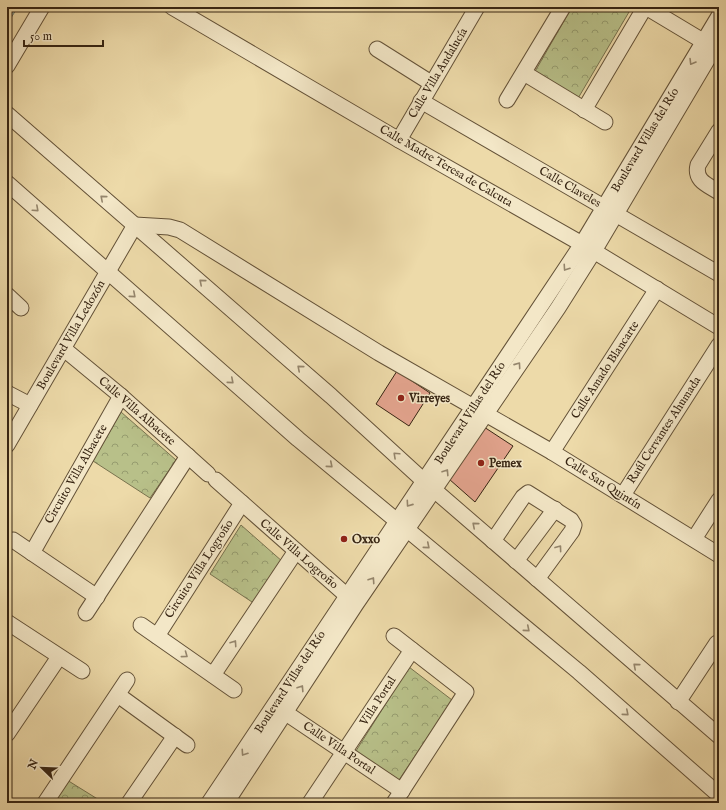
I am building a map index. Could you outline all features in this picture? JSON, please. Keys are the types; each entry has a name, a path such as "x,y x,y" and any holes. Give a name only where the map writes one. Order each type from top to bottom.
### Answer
{"street":[{"path":"7,66 42,7"},
{"name":"Calle Madre Teresa de Calcuta","path":"172,7 399,140 588,247 719,327"},
{"name":"Calle Villa Andalucía","path":"399,140 431,83 477,7"},
{"path":"507,100 563,7"},
{"path":"584,110 645,7 714,45"},
{"name":"Boulevard Villas del Río","path":"226,803 280,709 479,410 558,308 588,247 714,45 719,16"},
{"path":"376,49 431,83"},
{"path":"524,73 605,122"},
{"name":"Calle Claveles","path":"421,101 719,274"},
{"path":"7,114 331,396 429,486 719,736"},
{"path":"719,130 698,165 697,174 700,180 719,192"},
{"path":"7,183 298,439 579,672 719,795"},
{"name":"Boulevard Villa Ledozón","path":"7,445 135,225"},
{"name":"Calle San Quintín","path":"135,225 169,227 180,230 379,353 552,452 719,555"},
{"name":"Calle Amado Blancarte","path":"552,452 657,289"},
{"name":"Raúl Cervantes Ahumada","path":"622,495 719,345"},
{"name":"Calle Villa Albacete","path":"64,349 121,396 242,503"},
{"path":"7,392 30,405"},
{"name":"Circuito Villa Albacete","path":"32,553 121,396"},
{"path":"86,613 188,456"},
{"path":"493,541 523,497 528,493 572,520 574,525 537,579"},
{"path":"694,539 719,500"},
{"name":"Calle Villa Logroño","path":"242,503 294,554"},
{"name":"Circuito Villa Logroño","path":"157,636 242,503"},
{"path":"516,561 555,509"},
{"path":"12,540 97,597"},
{"path":"213,675 294,554 349,604"},
{"path":"7,622 82,671"},
{"path":"141,625 234,690"},
{"path":"394,636 466,692 398,797"},
{"path":"678,702 717,643"},
{"name":"Villa Portal","path":"310,803 412,650"},
{"path":"7,734 60,657"},
{"path":"44,803 127,680"},
{"path":"118,695 187,745"},
{"name":"Boulevard Villas del Río","path":"209,803 280,709"},
{"name":"Calle Villa Portal","path":"280,709 345,752 398,797"},
{"path":"129,803 175,736"}],"green space":[{"path":"572,7 622,7 629,12 577,100 533,75"},
{"path":"121,412 176,460 150,498 93,461"},
{"path":"241,525 283,562 255,604 210,574"},
{"path":"409,667 452,700 397,783 354,754"},
{"path":"67,780 104,803 52,803"}],"water":[{"path":"7,7 18,7 7,24"}],"building":[{"path":"397,371 430,393 409,426 376,404"},
{"name":"Pemex","path":"484,427 513,446 475,502 449,479"}],"place":[{"name":"Virreyes","path":"401,398"},
{"name":"Pemex","path":"481,463"},
{"name":"Oxxo","path":"344,539"}]}
